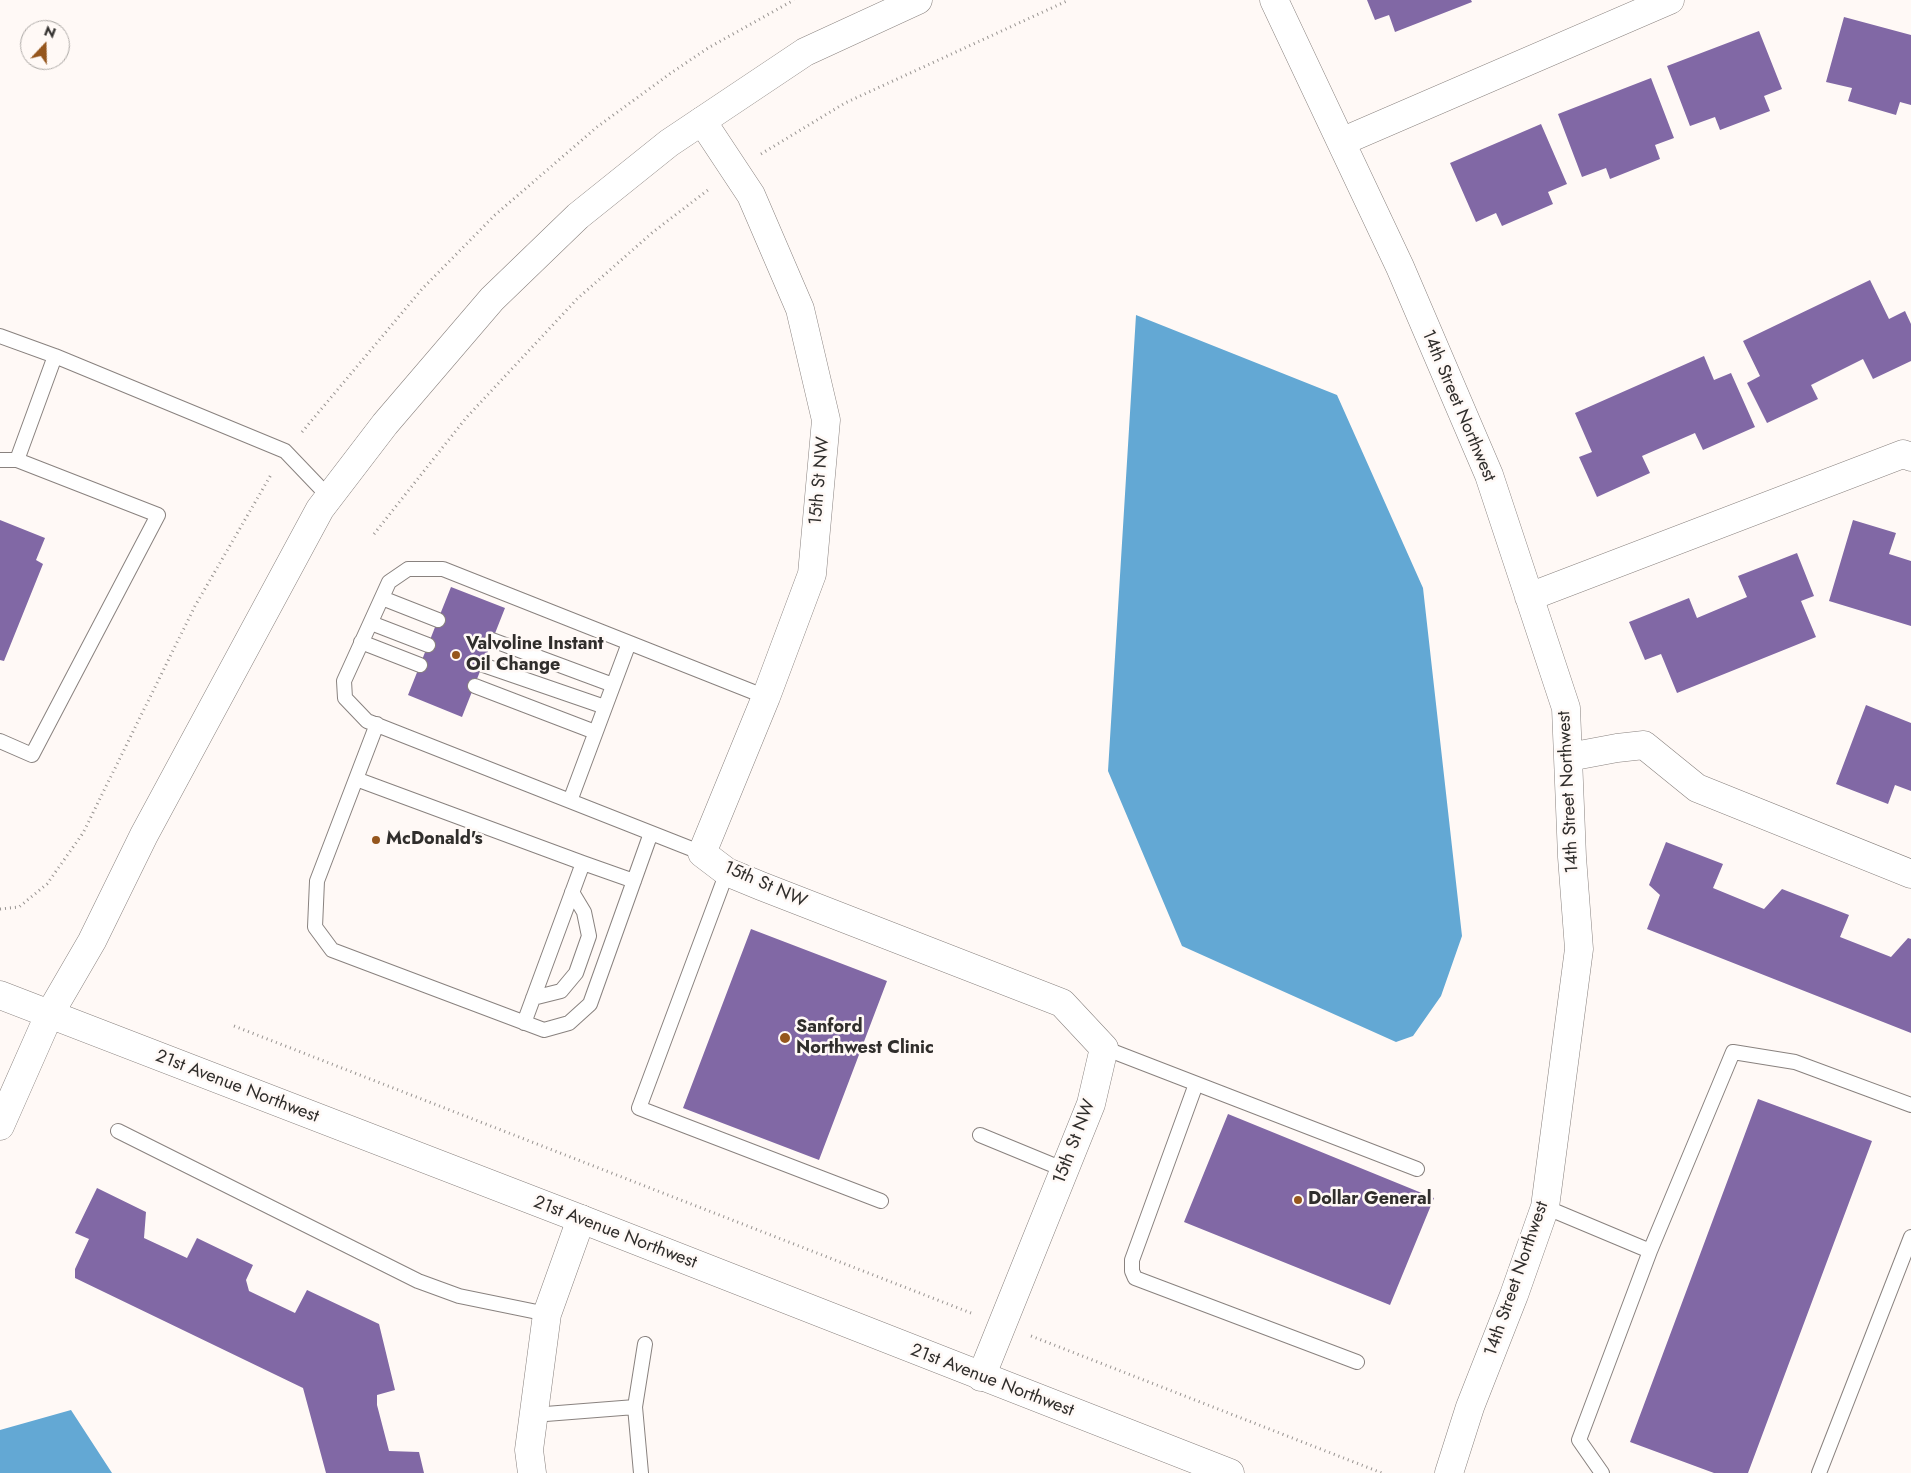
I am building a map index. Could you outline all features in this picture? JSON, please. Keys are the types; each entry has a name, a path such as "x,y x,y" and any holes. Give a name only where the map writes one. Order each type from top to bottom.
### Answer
{"street":[{"path":"0,1126 49,1015 92,941 144,835 320,509 385,424 492,299 578,216 668,143 805,52 918,0"},
{"name":"14th Street Northwest","path":"1274,0 1400,267 1489,474 1566,708 1572,857 1579,949 1545,1207 1514,1295 1470,1407 1449,1473"},
{"path":"1341,142 1670,0"},
{"name":"15th St NW","path":"702,121 751,195 800,309 826,420 812,574 766,697 702,853 728,872 1062,1003 1104,1048 1091,1104 981,1377"},
{"path":"1530,597 1904,454 1911,457"},
{"path":"1569,757 1644,745 1697,788 1911,874"},
{"name":"21st Avenue Northwest","path":"0,995 581,1219 1230,1473"},
{"path":"532,1473 529,1450 547,1314 581,1219"}],"lane":[{"path":"0,336 54,356 285,451 330,497"},
{"path":"17,460 54,356"},
{"path":"0,460 17,460 158,515 32,755 0,741"},
{"path":"702,853 367,721 345,698 344,681 389,582 408,569 442,570 766,697"},
{"path":"382,598 438,620"},
{"path":"371,623 428,645"},
{"path":"492,640 613,685"},
{"path":"361,642 420,665"},
{"path":"570,801 629,643"},
{"path":"483,665 605,708"},
{"path":"474,686 595,732"},
{"path":"377,724 317,881 315,927 332,950 544,1030 569,1023 590,1004 651,833"},
{"path":"356,779 583,864 634,881"},
{"path":"524,1023 583,864"},
{"path":"728,872 639,1108 881,1201"},
{"path":"533,998 561,991 576,973 589,936 584,912 572,892"},
{"path":"1104,1048 1417,1169"},
{"path":"1602,1473 1579,1440 1650,1252 1733,1052 1795,1062 1911,1105"},
{"path":"1196,1084 1132,1260 1132,1271 1135,1278 1358,1362"},
{"path":"118,1131 418,1281 459,1296 547,1314"},
{"path":"980,1135 1065,1170"},
{"path":"1545,1207 1650,1252"},
{"path":"1819,1473 1911,1237"},
{"path":"641,1473 635,1407 645,1344"},
{"path":"533,1414 635,1407"}],"path":[{"path":"0,909 20,907 47,884 83,833 194,606 285,451 422,289 495,215 597,126 708,48 794,0"},
{"path":"374,534 466,418 576,299 653,232 735,170 844,104 1069,0"},
{"path":"234,1026 1382,1473"}],"water":[{"path":"1136,315 1337,395 1423,588 1462,936 1441,996 1413,1036 1396,1042 1182,946 1108,771"},
{"path":"71,1410 112,1473 0,1473 0,1430"}],"building":[{"path":"1367,0 1471,0 1472,2 1395,32 1389,15 1375,20"},
{"path":"1844,17 1911,35 1911,105 1900,102 1896,115 1848,101 1852,88 1826,82"},
{"path":"1759,31 1782,89 1764,96 1770,111 1720,130 1715,117 1690,126 1667,66"},
{"path":"1651,78 1674,138 1655,145 1660,159 1610,179 1606,168 1582,177 1558,114"},
{"path":"1541,124 1567,184 1548,192 1553,204 1502,226 1496,213 1476,222 1450,163"},
{"path":"1870,280 1889,319 1905,311 1911,324 1911,361 1873,379 1863,359 1811,385 1818,399 1767,423 1747,383 1760,376 1743,341"},
{"path":"1704,356 1714,380 1731,373 1755,427 1703,450 1695,433 1642,456 1650,473 1597,497 1579,457 1592,452 1575,413"},
{"path":"0,520 45,538 36,560 43,564 4,661 0,660"},
{"path":"1853,520 1896,533 1889,554 1911,561 1911,626 1829,601"},
{"path":"1797,553 1814,596 1801,601 1816,637 1677,693 1661,654 1645,660 1629,622 1689,598 1697,618 1747,597 1738,576"},
{"name":"Valvoline Instant Oil Change","path":"451,587 505,608 462,717 408,695"},
{"path":"1866,705 1911,723 1911,791 1895,785 1888,804 1836,784"},
{"path":"1666,842 1723,864 1713,888 1764,909 1782,889 1849,915 1840,937 1891,957 1908,938 1911,939 1911,1033 1647,929 1660,895 1649,885"},
{"path":"751,929 887,981 819,1160 683,1108"},
{"path":"1758,1099 1872,1141 1748,1473 1714,1473 1630,1442"},
{"path":"1228,1114 1434,1198 1390,1305 1184,1222"},
{"path":"97,1188 146,1212 144,1238 187,1258 197,1238 253,1265 246,1280 249,1291 295,1313 307,1290 379,1324 395,1390 377,1395 377,1405 389,1451 419,1452 424,1473 326,1473 303,1388 75,1278 75,1269 89,1239 75,1233"}],"place":[{"name":"Valvoline Instant Oil Change","path":"456,655"},
{"name":"McDonald's","path":"376,840"},
{"name":"Sanford Northwest Clinic","path":"785,1038"},
{"name":"Dollar General","path":"1298,1200"}]}
